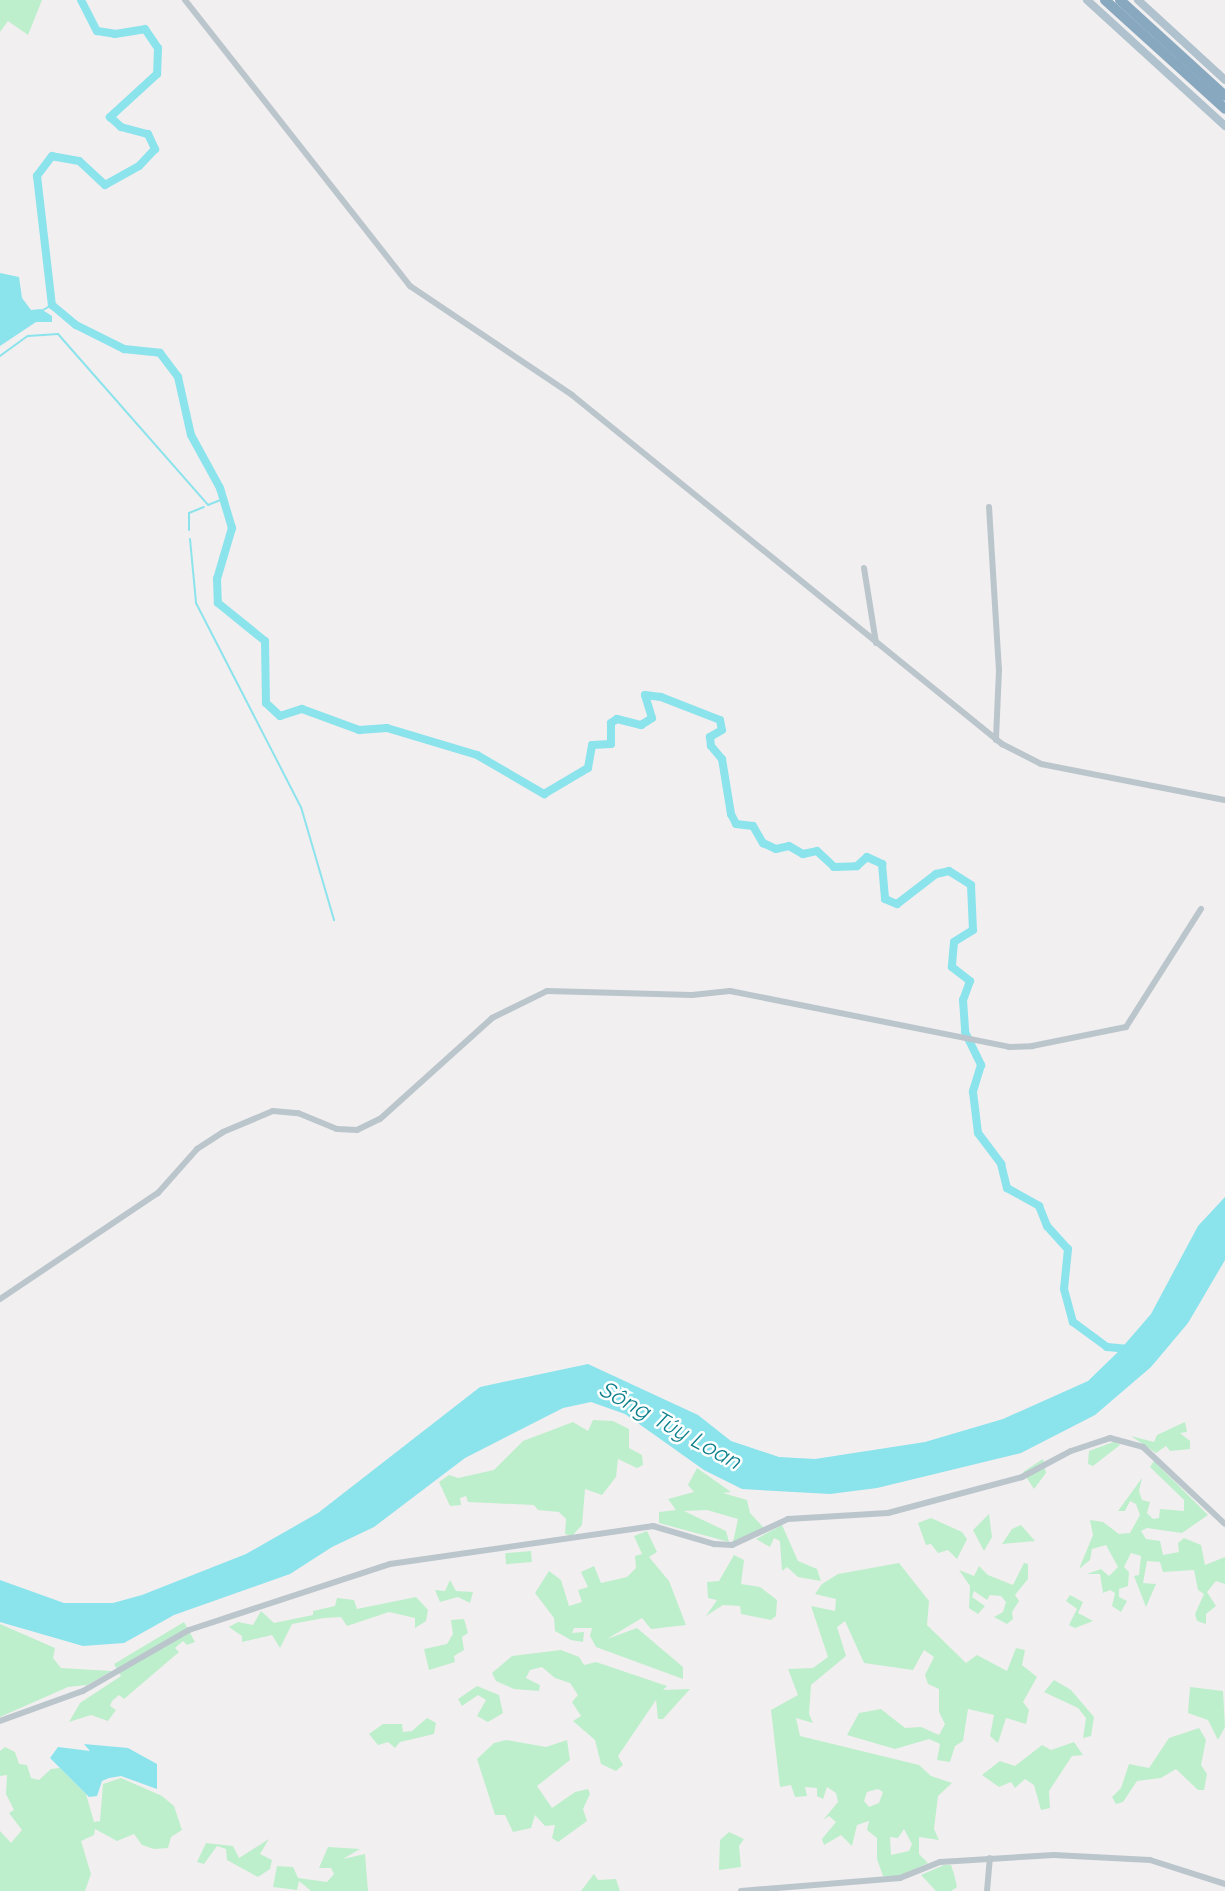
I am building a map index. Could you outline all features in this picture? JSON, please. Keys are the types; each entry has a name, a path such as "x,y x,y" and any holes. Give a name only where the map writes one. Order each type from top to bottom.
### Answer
{"highway":[{"path":"1105,0 1225,109"},
{"path":"1120,0 1225,96"}],"main road":[{"path":"1087,0 1225,126"},
{"path":"1138,0 1225,80"}],"street":[{"path":"185,0 410,286 564,388 996,740 1041,764 1225,800"},
{"path":"989,507 999,670 996,740"},
{"path":"864,568 876,643"},
{"path":"0,1299 158,1193 197,1149 223,1132 270,1111 298,1112 337,1129 357,1130 380,1119 492,1018 547,991 692,995 730,991 983,1041 1032,1046 1126,1027 1201,909"},
{"path":"0,1721 83,1691 189,1630 390,1564 653,1526 714,1544 732,1545 788,1520 896,1512 1022,1478 1071,1451 1110,1438 1143,1447 1225,1524"},
{"path":"741,1891 900,1878 940,1862 990,1858 1142,1859 1225,1884"},
{"path":"987,1891 990,1858"}],"green space":[{"path":"0,0 42,0 28,35 8,21 0,32"},
{"path":"593,1420 613,1421 629,1429 629,1448 642,1455 643,1465 637,1468 618,1459 616,1477 602,1495 585,1489 582,1525 572,1536 565,1534 566,1519 559,1512 538,1510 534,1505 468,1502 466,1496 460,1498 461,1505 450,1506 439,1482 449,1475 458,1478 494,1470 523,1441 573,1422 588,1431"},
{"path":"1185,1422 1187,1432 1180,1433 1190,1441 1190,1449 1170,1451 1166,1446 1156,1453 1131,1436 1154,1442 1157,1435"},
{"path":"1116,1441 1120,1445 1093,1466 1088,1464 1089,1451"},
{"path":"1043,1459 1046,1473 1034,1489 1023,1472"},
{"path":"1154,1461 1208,1515 1182,1533 1147,1528 1141,1531 1146,1539 1160,1541 1163,1555 1179,1552 1178,1543 1184,1538 1201,1545 1205,1565 1225,1557 1225,1584 1216,1581 1207,1592 1216,1606 1206,1614 1206,1624 1197,1621 1195,1614 1204,1594 1198,1590 1194,1570 1163,1572 1160,1562 1147,1561 1143,1583 1156,1584 1146,1607 1134,1576 1139,1575 1141,1556 1131,1553 1124,1567 1129,1572 1128,1586 1119,1589 1119,1597 1127,1601 1121,1612 1112,1606 1115,1593 1110,1590 1103,1593 1100,1574 1087,1574 1101,1569 1109,1576 1118,1567 1106,1545 1092,1549 1090,1560 1079,1569 1093,1535 1090,1520 1103,1522 1119,1534 1130,1533 1140,1515 1136,1504 1130,1501 1125,1511 1118,1511 1142,1478 1139,1491 1142,1500 1150,1502 1147,1513 1153,1519 1159,1518 1160,1509 1184,1511 1184,1500 1150,1467"},
{"path":"697,1468 731,1492 723,1493 747,1500 750,1513 764,1528 733,1542 738,1519 707,1510 684,1511 726,1531 729,1542 659,1523 659,1512 676,1510 668,1499 694,1492 688,1485"},
{"path":"989,1514 992,1537 984,1551 973,1530"},
{"path":"931,1518 962,1532 967,1539 957,1559 948,1550 938,1553 931,1544 926,1545 918,1523"},
{"path":"782,1525 798,1561 817,1569 821,1581 798,1577 787,1567 782,1571 780,1541 774,1538 770,1547 756,1539"},
{"path":"1021,1525 1035,1541 1002,1544 1012,1529"},
{"path":"647,1531 657,1552 649,1557 669,1581 686,1625 651,1629 642,1618 607,1639 637,1628 683,1667 683,1679 596,1647 590,1636 592,1628 574,1628 572,1633 584,1632 583,1642 571,1640 555,1631 554,1618 535,1593 549,1571 561,1580 569,1606 582,1602 578,1590 588,1587 581,1572 594,1566 601,1583 627,1577 636,1568 635,1556 642,1554 634,1536"},
{"path":"531,1551 532,1562 506,1564 505,1553"},
{"path":"734,1555 744,1560 741,1584 760,1587 777,1600 776,1616 771,1620 741,1614 740,1606 723,1605 706,1616 717,1600 708,1598 707,1582 719,1581"},
{"path":"899,1563 929,1601 927,1625 966,1663 977,1655 1007,1671 1016,1648 1025,1650 1022,1665 1037,1677 1023,1702 1029,1710 1026,1724 1006,1718 998,1743 990,1736 994,1715 968,1709 963,1741 955,1746 950,1762 937,1760 940,1744 929,1739 895,1749 847,1735 859,1713 881,1709 905,1728 921,1727 939,1735 945,1724 939,1712 939,1689 928,1684 925,1675 934,1657 924,1650 913,1670 864,1663 845,1621 837,1627 846,1656 811,1685 809,1714 813,1723 796,1718 800,1736 919,1765 931,1776 952,1783 938,1796 934,1829 939,1840 919,1837 919,1854 928,1863 902,1876 883,1876 877,1859 877,1838 867,1830 869,1821 857,1825 852,1846 841,1835 824,1845 822,1839 836,1822 829,1816 823,1820 838,1802 836,1793 827,1787 823,1799 817,1796 817,1788 805,1787 807,1796 795,1797 791,1785 780,1787 771,1710 798,1695 788,1669 813,1668 828,1657 811,1606 835,1611 836,1599 815,1594 822,1584 838,1574","holes":["878,1789 883,1792 879,1803 869,1807 864,1801 867,1792","904,1829 912,1844 909,1851 891,1855 890,1837 898,1838"]},
{"path":"1024,1563 1028,1564 1028,1579 1015,1595 1019,1601 1012,1612 1013,1619 1007,1624 994,1617 1003,1612 1006,1602 1001,1596 990,1595 987,1600 974,1591 972,1597 985,1606 978,1614 969,1608 970,1586 959,1570 974,1576 979,1566 988,1575 1013,1585"},
{"path":"450,1580 456,1591 473,1592 470,1603 458,1597 440,1602 435,1590 445,1591"},
{"path":"1070,1595 1083,1602 1078,1613 1093,1621 1075,1628 1069,1625 1077,1609 1066,1601"},
{"path":"416,1597 428,1610 426,1621 415,1628 415,1618 389,1612 347,1626 341,1617 324,1618 292,1624 280,1648 272,1635 242,1642 242,1636 229,1627 238,1622 253,1625 261,1611 274,1623 313,1615 313,1611 335,1606 337,1598 354,1600 357,1609"},
{"path":"464,1619 468,1633 462,1637 464,1650 454,1656 455,1662 429,1670 424,1649 447,1644 453,1634 451,1620"},
{"path":"184,1622 195,1642 187,1645 183,1641 175,1648 179,1652 124,1699 119,1695 112,1701 110,1706 116,1710 108,1721 91,1715 69,1722 80,1703 121,1676 114,1664"},
{"path":"0,1624 55,1648 53,1658 61,1668 112,1671 87,1685 68,1687 0,1717"},
{"path":"561,1650 579,1657 584,1665 596,1662 667,1686 663,1690 690,1689 663,1719 658,1719 656,1700 618,1756 623,1765 616,1771 601,1764 595,1740 573,1721 581,1716 572,1702 578,1695 570,1683 555,1678 542,1667 530,1670 526,1678 540,1685 539,1691 514,1689 496,1681 492,1673 512,1656"},
{"path":"1054,1680 1071,1690 1094,1717 1091,1736 1083,1738 1086,1718 1078,1708 1044,1692"},
{"path":"477,1686 499,1695 503,1713 488,1722 477,1716 486,1700 478,1695 462,1706 458,1699"},
{"path":"1190,1687 1223,1691 1225,1727 1218,1740 1208,1720 1188,1713"},
{"path":"427,1718 436,1723 434,1734 400,1742 395,1748 388,1742 378,1745 369,1734 383,1724 402,1724 403,1732 412,1731"},
{"path":"1199,1728 1206,1740 1201,1765 1207,1774 1204,1790 1198,1790 1176,1769 1161,1778 1137,1781 1123,1802 1116,1804 1112,1797 1121,1788 1129,1764 1149,1768 1169,1738"},
{"path":"506,1740 546,1747 567,1740 570,1760 537,1786 552,1808 575,1792 588,1789 590,1794 583,1809 587,1821 558,1842 552,1838 555,1825 545,1826 535,1815 531,1828 513,1832 505,1815 495,1815 477,1759 494,1743"},
{"path":"1074,1742 1083,1755 1072,1756 1049,1791 1050,1808 1041,1810 1034,1785 1025,1779 1015,1788 1011,1782 999,1787 982,1775 1000,1761 1015,1766 1042,1745 1051,1750"},
{"path":"5,1747 15,1752 19,1764 27,1765 31,1778 39,1780 51,1769 60,1768 86,1794 94,1822 100,1821 103,1784 121,1778 162,1796 174,1806 182,1830 171,1837 168,1848 154,1849 142,1845 134,1834 117,1841 95,1829 94,1835 81,1841 91,1874 85,1891 0,1891 0,1831 11,1843 22,1830 9,1813 14,1810 6,1794 7,1775 0,1776 0,1751"},
{"path":"729,1832 744,1839 739,1846 741,1867 719,1870 720,1840"},
{"path":"269,1839 260,1854 272,1860 270,1869 258,1877 227,1860 226,1849 217,1846 204,1864 197,1862 206,1843 233,1846 239,1858"},
{"path":"328,1847 360,1849 343,1859 365,1854 368,1891 311,1891 299,1881 297,1890 273,1887 277,1866 293,1867 298,1878 327,1882 334,1874 331,1868 319,1868"},
{"path":"944,1865 951,1865 957,1887 951,1891 936,1891 921,1875"},
{"path":"594,1874 598,1880 616,1879 620,1891 581,1891"}],"water":[{"path":"0,273 19,277 22,298 31,310 41,309 52,316 52,322 36,322 0,346"},
{"name":"Sông Túy Loan","path":"1225,1197 1225,1260 1188,1323 1151,1367 1095,1415 1021,1453 877,1488 830,1494 742,1489 704,1470 625,1414 591,1402 563,1408 465,1458 374,1527 332,1547 290,1574 174,1615 124,1643 83,1646 0,1622 0,1580 64,1603 113,1603 142,1595 246,1554 318,1513 480,1387 588,1364 698,1415 731,1441 779,1457 815,1459 925,1442 1003,1419 1088,1381 1119,1351 1151,1314 1198,1226"},
{"path":"84,1744 128,1748 157,1764 157,1789 121,1776 102,1781 97,1796 89,1797 50,1758 58,1747 90,1751"}],"waterway":[{"path":"81,0 97,31 115,34 145,29 158,48 157,74 110,117 121,127 148,134 155,149 139,166 105,185 79,161 52,156 37,176 52,305 76,325 124,349 160,353 178,377 191,435 220,488 232,528 217,579 218,603 265,641 266,703 280,716 302,709 359,730 387,728 477,755 544,794 588,768 592,745 611,744 611,723 617,719 641,725 652,718 645,695 661,697 720,720 722,730 710,737 711,746 722,759 731,814 736,824 753,826 763,843 776,849 789,846 803,854 817,851 834,867 857,866 867,857 882,864 885,899 897,904 936,874 949,871 971,885 973,930 954,942 952,967 970,981 963,1000 965,1032 981,1065 973,1092 978,1133 1001,1164 1007,1188 1039,1206 1047,1226 1068,1249 1064,1289 1073,1322 1107,1347 1129,1349"},
{"path":"43,310 52,305"},
{"path":"0,356 28,336 58,334 208,505"},
{"path":"208,505 223,499"},
{"path":"189,530 189,513 204,507"},
{"path":"190,539 196,603 301,807 334,920"}]}
